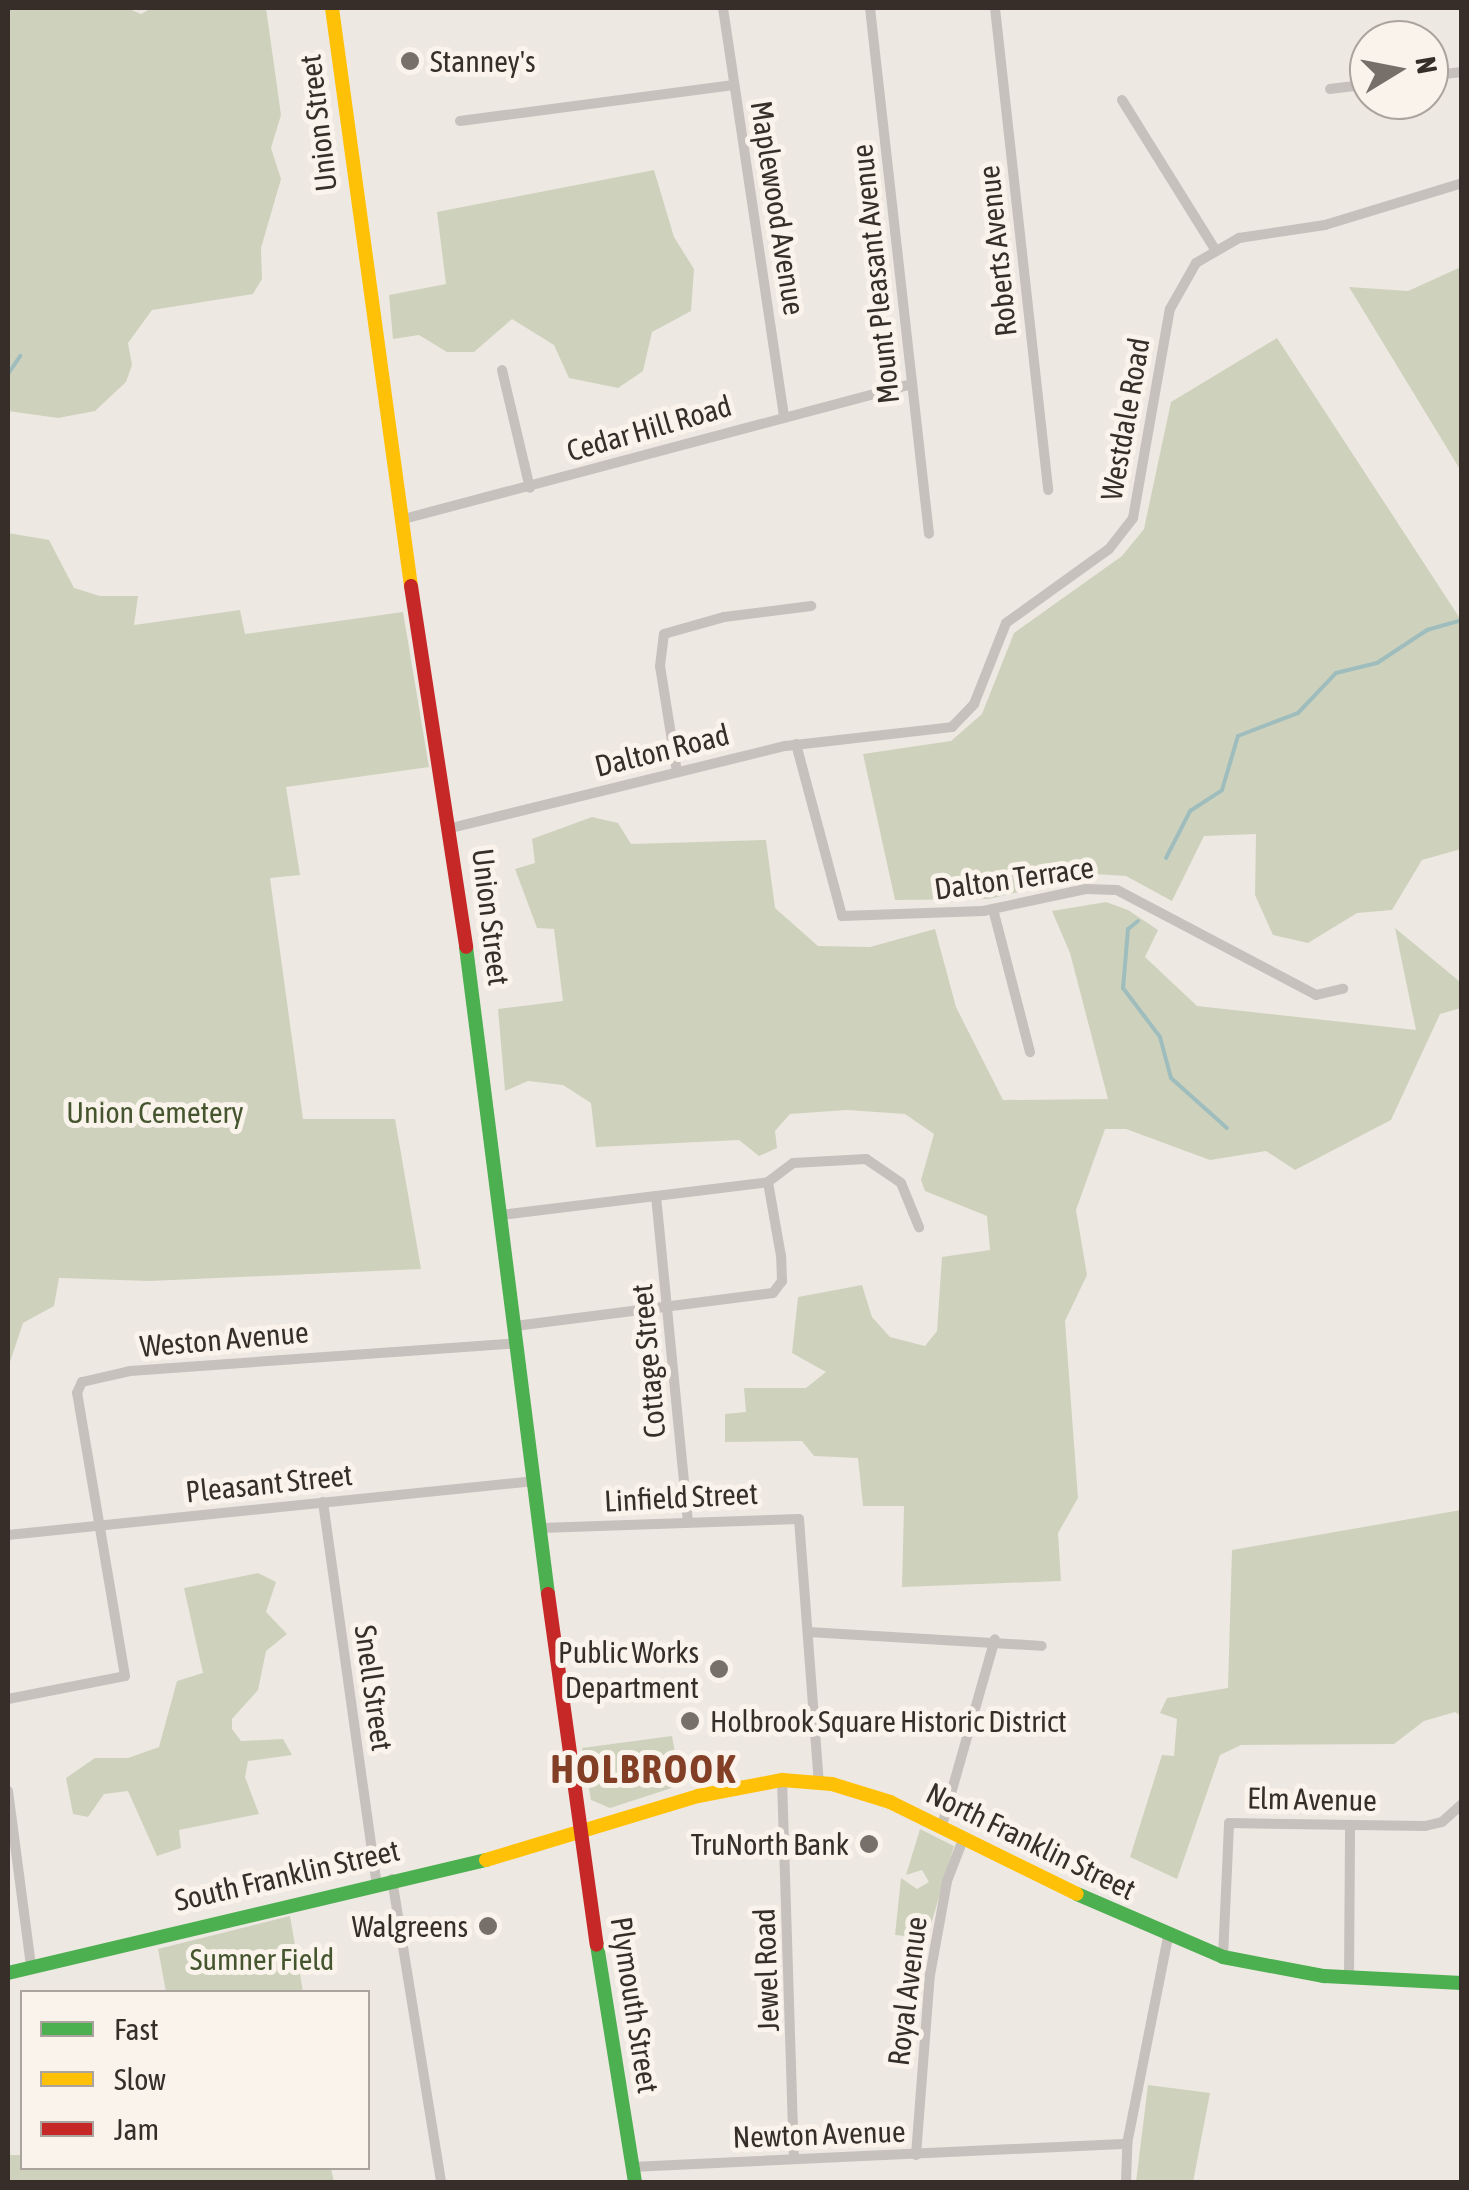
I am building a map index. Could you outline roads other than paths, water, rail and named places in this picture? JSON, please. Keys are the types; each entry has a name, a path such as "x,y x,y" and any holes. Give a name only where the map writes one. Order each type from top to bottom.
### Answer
{"main road":[{"name":"Union Street","path":"332,8 400,520 452,828 580,1836"},
{"name":"North Franklin Street","path":"580,1836 698,1796 782,1780 818,1782 870,1794 964,1836 1168,1938 1223,1957 1348,1978 1462,1982"},
{"name":"South Franklin Street","path":"8,1973 376,1881 580,1836"},
{"name":"Plymouth Street","path":"580,1836 634,2175"}],"street":[{"name":"Maplewood Avenue","path":"723,8 784,416"},
{"name":"Mount Pleasant Avenue","path":"870,8 929,534"},
{"name":"Roberts Avenue","path":"994,8 1048,490"},
{"path":"460,121 734,85"},
{"path":"1330,89 1349,87"},
{"path":"1122,100 1214,248 1250,235 1325,226 1462,183"},
{"name":"Westdale Road","path":"886,739 940,732 963,720 1006,623 1102,556 1128,528 1140,498 1172,300 1188,271 1214,248"},
{"path":"502,370 530,488"},
{"name":"Cedar Hill Road","path":"400,520 912,384"},
{"path":"676,772 660,666 664,634 724,616 811,606"},
{"name":"Dalton Road","path":"452,828 796,744 886,739"},
{"name":"Dalton Terrace","path":"796,744 842,916 994,909 1086,890 1117,890 1316,995 1343,989"},
{"path":"994,909 1030,1052"},
{"path":"501,1215 768,1182 793,1163 866,1159 901,1183 920,1227"},
{"path":"515,1326 778,1290 781,1256 768,1182"},
{"name":"Cottage Street","path":"656,1196 688,1521"},
{"name":"Weston Avenue","path":"97,1526 77,1393 95,1376 518,1343"},
{"name":"Pleasant Street","path":"8,1535 536,1482"},
{"name":"Snell Street","path":"322,1502 376,1881"},
{"name":"Linfield Street","path":"542,1528 799,1519 818,1782"},
{"path":"8,1699 125,1676 97,1526"},
{"path":"808,1632 995,1639 1042,1646"},
{"path":"942,1826 995,1639"},
{"name":"Jewel Road","path":"782,1780 794,2159"},
{"path":"8,1791 31,1966"},
{"name":"Elm Avenue","path":"1223,1957 1223,1850 1229,1823 1425,1826 1442,1822 1462,1804"},
{"path":"1348,1978 1350,1824"},
{"name":"Royal Avenue","path":"916,2154 933,1960 947,1881 964,1836"},
{"path":"392,1878 441,2182"},
{"path":"1126,2182 1127,2144 1168,1938"},
{"name":"Newton Avenue","path":"634,2175 794,2159 1127,2144"}],"waterway":[{"path":"8,374 20,356"},
{"path":"1166,858 1190,811 1222,790 1238,736 1298,713 1336,673 1377,663 1427,630 1462,620"},
{"path":"1138,921 1128,929 1123,988 1160,1037 1171,1078 1227,1128"}],"place":[{"name":"Stanney's","path":"410,61"},
{"name":"Public Works Department","path":"719,1669"},
{"name":"Holbrook Square Historic District","path":"690,1721"},
{"name":"TruNorth Bank","path":"869,1844"},
{"name":"Walgreens","path":"488,1926"}],"district":[{"name":"HOLBROOK","path":"644,1769"}],"park label":[{"name":"Union Cemetery","path":"155,1112"},
{"name":"Sumner Field","path":"262,1959"}]}
